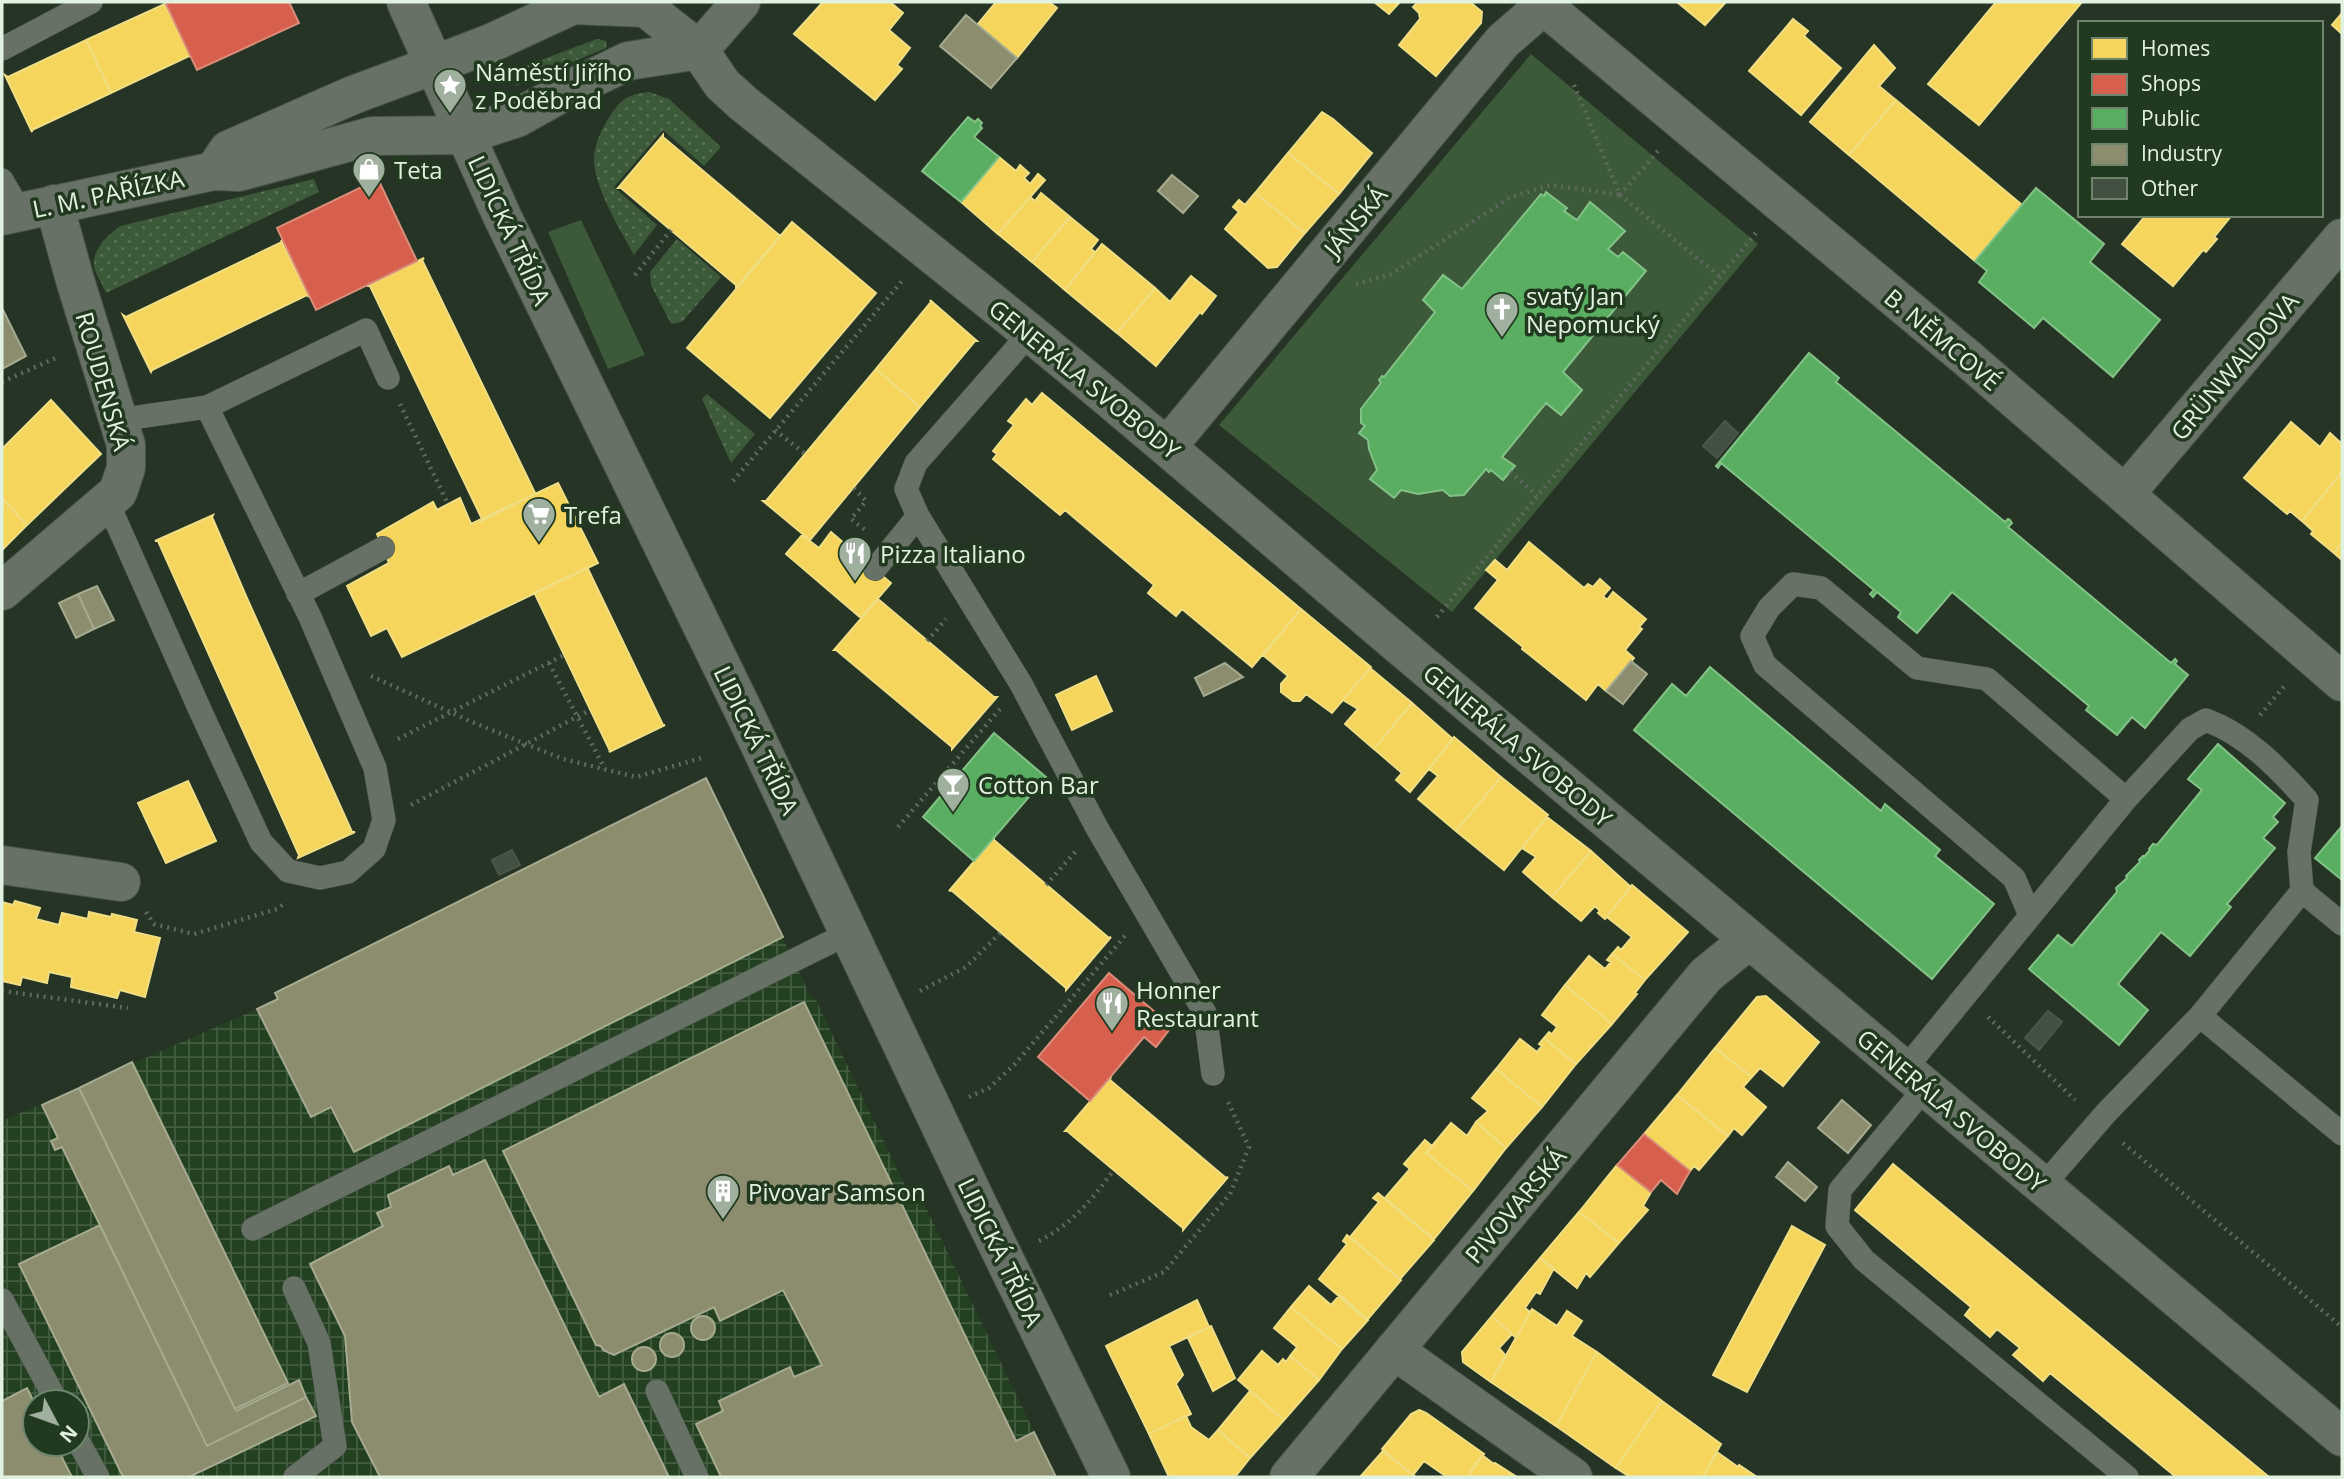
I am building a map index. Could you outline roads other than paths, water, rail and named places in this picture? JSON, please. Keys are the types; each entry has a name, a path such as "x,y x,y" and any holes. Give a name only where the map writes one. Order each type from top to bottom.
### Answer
{"street":[{"name":"LIDICKÁ TŘÍDA","path":"406,2 502,216 746,715 934,1113 1111,1477"},
{"path":"699,50 741,2"},
{"name":"JÁNSKÁ","path":"1167,447 1503,41 1544,3"},
{"name":"B. NĚMCOVÉ","path":"1544,3 1916,315 2342,682"},
{"name":"GENERÁLA SVOBODY","path":"214,171 228,150 353,95 491,43 573,5 646,8 699,50 722,84 744,104 1030,333 1167,447 2042,1187 2342,1437"},
{"name":"L. M. PAŘÍZKA","path":"20,203 214,171 239,172 372,136 465,135 517,118 628,61 699,50"},
{"name":"ROUDENSKÁ","path":"11,584 118,492 126,468 126,445 75,280 20,203"},
{"name":"GRÜNWALDOVA","path":"2125,494 2342,238"},
{"path":"2,865 121,882"},
{"name":"PIVOVARSKÁ","path":"1289,1477 1706,975 1749,940"},
{"path":"1394,1350 1573,1477"}],"lane":[{"path":"2,49 92,2"},
{"path":"118,420 207,407 366,330 388,378"},
{"path":"1030,333 916,463 906,489 918,516 1021,684 1097,828 1205,1013 1213,1074"},
{"path":"107,501 261,842 288,871 320,878 348,872 374,849 383,820 375,768 327,656 207,407"},
{"path":"875,569 918,516"},
{"path":"298,594 383,548"},
{"path":"2030,915 2014,878 1765,665 1752,636 1769,608 1793,584 1821,588 1917,668 1987,679 2126,799"},
{"path":"2042,1187 2098,1122 2200,1016 2302,891 2299,852 2307,800 2286,776 2242,737 2224,726 2206,720 2190,729 2126,799 2030,915 1840,1190 1837,1226 1864,1259 2127,1477"},
{"path":"2302,891 2342,924"},
{"path":"253,1229 849,933"},
{"path":"2200,1016 2342,1134"},
{"path":"294,1288 319,1343 335,1446 295,1477"},
{"path":"2,1300 49,1388"},
{"path":"657,1391 697,1477"},
{"path":"88,1458 98,1477"}],"place":[{"name":"Náměstí Jiřího z Poděbrad","path":"450,115"},
{"name":"Teta","path":"369,199"},
{"name":"svatý Jan Nepomucký","path":"1502,339"},
{"name":"Trefa","path":"539,544"},
{"name":"Pizza Italiano","path":"855,583"},
{"name":"Cotton Bar","path":"953,814"},
{"name":"Honner Restaurant","path":"1112,1033"},
{"name":"Pivovar Samson","path":"723,1221"}]}
